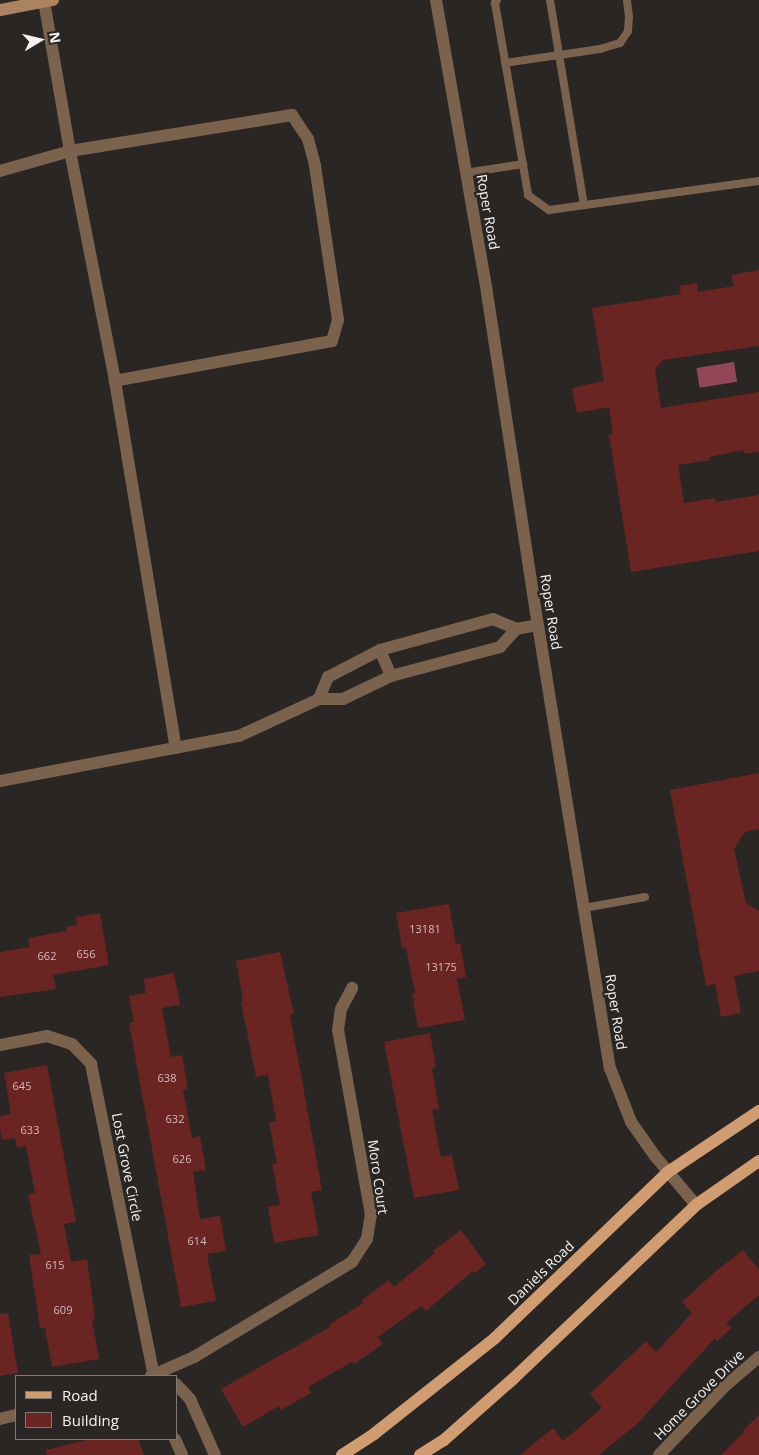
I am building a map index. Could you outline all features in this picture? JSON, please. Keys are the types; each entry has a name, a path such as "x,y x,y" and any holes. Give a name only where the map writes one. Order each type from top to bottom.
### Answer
{"main road":[{"path":"0,10 49,1"},
{"name":"Daniels Road","path":"342,1455 374,1434 495,1338 668,1172 759,1111"},
{"path":"420,1455 444,1440 507,1384 696,1205 759,1161"}],"street":[{"name":"Roper Road","path":"436,0 487,293 538,625 610,1068 632,1122 668,1172 696,1205"},
{"path":"49,1 70,151 115,381 176,748"},
{"path":"0,171 70,151 292,115 308,140 314,166 338,320 332,341 115,381"},
{"path":"319,699 328,677 380,650 493,619 516,629 538,625"},
{"path":"0,781 239,736 319,699 343,699 392,676 500,647 516,629"},
{"path":"380,650 392,676"},
{"name":"Moro Court","path":"156,1375 194,1357 352,1262 367,1239 371,1214 338,1030 341,1009 352,988"},
{"name":"Lost Grove Circle","path":"0,1044 47,1036 72,1044 91,1064 154,1375"},
{"name":"Home Grove Drive","path":"659,1455 725,1386 759,1357"},
{"path":"178,1386 190,1398 215,1455"},
{"path":"0,1419 15,1415"},
{"path":"175,1440 182,1455"}],"lane":[{"path":"497,0 495,3 528,196 549,210 759,181"},
{"path":"550,0 584,206"},
{"path":"505,63 559,56 620,43 628,31 629,17 626,0"},
{"path":"466,173 523,164"},
{"path":"584,908 645,897"}],"shaded area":[{"path":"734,362 737,382 700,388 696,368"}],"building":[{"path":"759,270 759,346 663,360 655,369 661,408 759,392 759,452 744,454 744,450 709,457 710,460 678,465 684,503 715,498 716,502 759,495 759,551 631,572 609,435 613,434 609,407 577,413 572,388 604,381 592,308 681,294 679,286 697,283 698,292 734,286 731,275"},
{"path":"759,773 759,829 745,832 734,849 746,903 759,911 759,971 734,976 741,1013 721,1017 715,984 706,986 670,790"},
{"path":"449,904 456,944 460,943 466,977 457,979 465,1020 418,1028 412,994 415,993 406,947 402,948 396,913"},
{"path":"100,913 109,965 53,975 56,989 0,997 0,952 30,947 28,938 67,931 66,927 77,925 76,917"},
{"path":"280,952 294,1014 290,1015 322,1190 311,1192 319,1235 274,1243 268,1207 280,1205 272,1164 277,1164 269,1122 276,1121 268,1075 256,1077 241,1002 243,1001 236,961"},
{"path":"174,973 180,1005 162,1008 171,1057 182,1055 188,1090 183,1090 192,1138 200,1136 206,1170 193,1172 200,1219 220,1216 226,1251 207,1254 216,1301 181,1307 129,1023 134,1022 129,996 146,993 144,979"},
{"path":"430,1033 436,1067 432,1068 439,1109 432,1110 441,1157 452,1155 459,1190 414,1198 384,1042"},
{"path":"47,1065 76,1222 64,1224 71,1262 87,1259 95,1319 92,1319 99,1359 52,1367 45,1328 40,1328 29,1255 41,1254 28,1195 35,1193 26,1146 17,1148 15,1138 2,1140 0,1128 0,1116 11,1114 4,1073"},
{"path":"461,1230 486,1264 475,1273 473,1271 426,1311 421,1306 378,1337 383,1344 354,1364 352,1362 308,1387 311,1393 281,1410 279,1406 243,1427 221,1389 330,1327 329,1325 363,1303 362,1300 389,1280 394,1287 435,1253 433,1251"},
{"path":"743,1250 759,1270 759,1295 726,1323 732,1328 717,1341 715,1338 638,1423 599,1455 520,1455 553,1428 563,1441 602,1408 590,1394 646,1341 656,1352 692,1313 682,1302 716,1271"},
{"path":"8,1313 18,1373 0,1376 0,1314"},
{"path":"759,1415 759,1455 721,1455 744,1432"},
{"path":"86,1440 138,1440 144,1455 47,1455 46,1450"}]}
